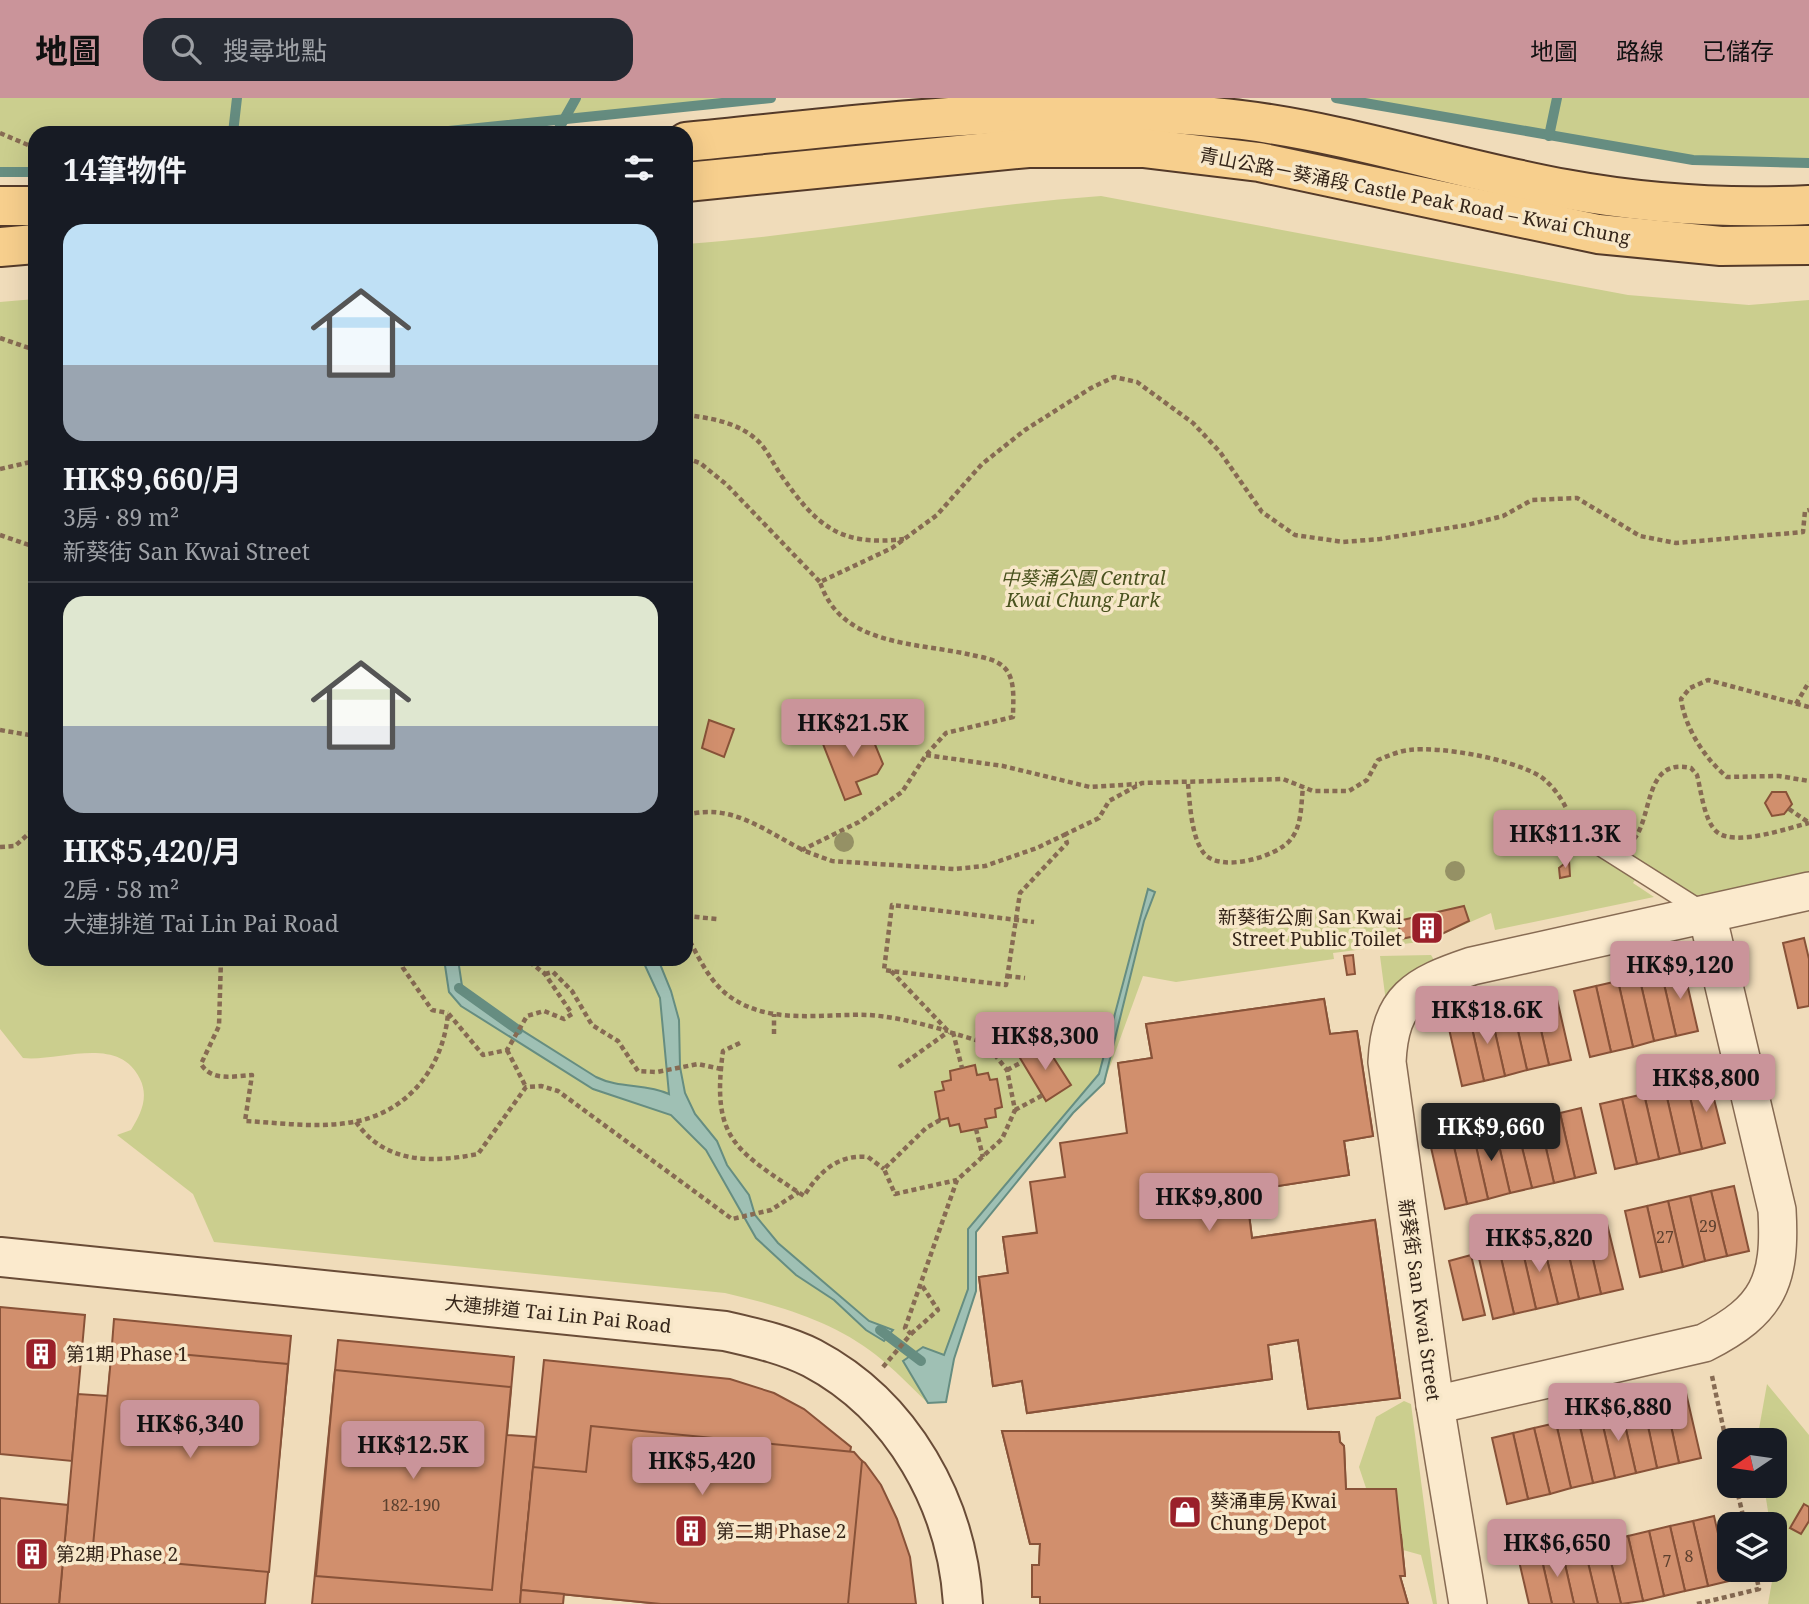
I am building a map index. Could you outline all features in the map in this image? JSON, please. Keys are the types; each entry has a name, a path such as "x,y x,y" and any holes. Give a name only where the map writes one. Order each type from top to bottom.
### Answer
{"main road":[{"name":"青山公路－葵涌段 Castle Peak Road – Kwai Chung","path":"693,141 977,113 1136,109 1287,128 1602,195 1732,207 1809,205"},
{"name":"青山公路－葵涌段 Castle Peak Road – Kwai Chung","path":"693,181 1028,148 1143,148 1259,162 1598,234 1709,245 1809,244"},
{"path":"0,206 28,206"},
{"path":"0,247 28,245"}],"street":[{"name":"新葵街 San Kwai Street","path":"1468,1604 1435,1405 1387,1062 1388,1037 1396,1012 1409,994 1429,980 1472,966 1809,891"},
{"path":"1435,1405 1704,1343 1735,1327 1759,1304 1772,1282 1779,1248 1777,1210 1707,914"},
{"name":"大連排道 Tai Lin Pai Road","path":"0,1257 725,1331 775,1342 814,1359 839,1375 880,1409 901,1434 925,1469 948,1524 961,1567 963,1604"}],"lane":[{"path":"1576,831 1707,914"}],"path":[{"path":"0,134 28,145"},
{"path":"0,338 28,348"},
{"path":"820,582 892,548 905,539 937,515 982,464 1025,430 1091,388 1114,377 1137,382 1193,422 1220,452 1262,512 1295,535 1343,542 1380,539 1467,525 1503,516 1532,500 1577,498 1640,536 1676,543 1803,532 1805,511 1809,510"},
{"path":"693,416 711,418 737,427 760,443 803,506 830,530 850,538 879,542 905,539"},
{"path":"693,460 727,485 820,582 825,600 848,624 873,637 938,646 994,659 1008,671 1014,691 1013,717 946,733 926,755 902,792 859,822 802,850"},
{"path":"0,469 28,463"},
{"path":"0,535 28,545"},
{"path":"1809,707 1708,680 1690,688 1681,699 1683,713 1710,762 1727,777 1779,776 1809,781"},
{"path":"1796,704 1809,682"},
{"path":"0,730 28,735"},
{"path":"926,755 1003,766 1090,787 1142,783 1188,784 1233,778 1283,779 1312,791 1349,791 1367,779 1378,760 1407,750 1435,749 1475,754 1539,775 1562,799 1576,831"},
{"path":"1631,842 1643,824 1653,783 1664,771 1678,767 1691,768 1697,775 1712,826 1727,837 1748,837 1809,823"},
{"path":"693,813 709,810 724,811 802,850 832,860 954,869 985,866 1037,848 1099,818 1109,801 1142,783"},
{"path":"1188,784 1191,813 1202,851 1217,862 1236,863 1270,853 1290,842 1299,821 1303,787"},
{"path":"1789,809 1809,823"},
{"path":"0,847 15,846 28,834"},
{"path":"1034,922 1016,920 892,905 884,970 1006,985 1007,976 1016,920 1020,893 1058,855 1066,843 1064,835"},
{"path":"693,917 717,919"},
{"path":"693,947 707,973 723,991 746,1005 774,1014 892,1018 979,1041 1007,1070 1015,1111"},
{"path":"221,966 219,1026 201,1063 206,1070 220,1078 252,1075 246,1121 320,1124 356,1122 380,1113 415,1092 435,1060 446,1032 448,1013"},
{"path":"402,966 432,1010 448,1013 483,1055 507,1050 527,1016 550,1011 564,1019 572,1014 545,974 535,966"},
{"path":"891,971 951,1032 962,1068"},
{"path":"545,974 557,974 572,991 592,1025 618,1041 634,1068 647,1073 698,1064 721,1069"},
{"path":"1007,976 1025,978"},
{"path":"774,1014 774,1034"},
{"path":"899,1067 951,1032"},
{"path":"740,1042 723,1051 720,1110 734,1141 757,1165 804,1196 823,1170 849,1158 868,1157 884,1168 895,1194 957,1180 1002,1139 1015,1111 1043,1095"},
{"path":"507,1050 526,1087"},
{"path":"1007,1070 1022,1062"},
{"path":"526,1087 541,1086 558,1091 732,1219 771,1210 799,1192"},
{"path":"356,1122 374,1144 399,1154 441,1161 478,1154 526,1087"},
{"path":"884,1168 926,1128 940,1120"},
{"path":"976,1129 983,1157"},
{"path":"909,1335 905,1328 957,1180"},
{"path":"889,1360 909,1335 938,1310 921,1284"},
{"path":"1709,1365 1723,1428"},
{"path":"1697,1604 1759,1589 1758,1582"}],"green space":[{"path":"0,98 771,98 497,126 28,126 28,172 0,172"},
{"path":"1336,98 1809,98 1809,163 1693,160"},
{"name":"中葵涌公園 Central Kwai Chung Park","path":"1101,196 1628,295 1749,305 1809,300 1809,875 1694,896 1645,864 1633,883 1654,897 1495,930 1491,913 1427,941 1333,953 1334,959 1176,982 1143,976 1104,1083 1073,1113 976,1232 976,1291 954,1359 946,1402 928,1403 883,1360 842,1333 784,1309 725,1293 214,1242 193,1194 117,1135 131,1130 143,1105 143,1086 130,1065 118,1057 103,1054 23,1058 0,1029 0,302 28,300 28,966 693,966 693,243 790,234"},
{"path":"1431,955 1434,960 1408,975 1386,1002 1380,956"},
{"path":"1767,1384 1809,1435 1809,1604 1768,1604 1772,1582 1787,1582 1787,1512 1768,1512 1766,1498 1787,1498 1787,1428 1759,1428"},
{"path":"1404,1401 1411,1404 1437,1604 1433,1604 1421,1555 1385,1545 1359,1467 1376,1417"}],"water":[{"path":"1148,889 1155,892 1144,921 1104,1083 1073,1113 976,1232 976,1291 954,1359 946,1402 928,1403 903,1361 923,1347 944,1355 968,1289 968,1229 1099,1074"},
{"path":"445,966 459,966 462,986 474,1000 596,1077 669,1094 660,998 645,966 661,966 679,1020 680,1067 685,1093 695,1114 717,1141 727,1165 749,1195 755,1215 778,1243 869,1321 893,1330 884,1341 866,1330 834,1300 796,1275 756,1238 706,1150 671,1115 593,1089 461,1006 449,992"}],"building":[{"path":"709,720 734,729 724,757 702,748"},
{"path":"858,721 863,733 869,730 883,764 877,774 856,782 861,794 845,800 823,744 850,733 847,726"},
{"path":"1772,792 1786,792 1792,804 1784,814 1772,816 1765,803"},
{"path":"1569,860 1570,876 1560,878 1559,868"},
{"name":"新葵街公廁 San Kwai Street Public Toilet","path":"1464,906 1469,921 1427,941 1425,934 1401,939 1398,921"},
{"path":"1804,938 1809,959 1809,1006 1798,1008 1783,943"},
{"path":"1353,955 1355,974 1347,975 1344,956"},
{"path":"1683,966 1698,1031 1676,1036 1661,971"},
{"path":"1661,971 1676,1036 1654,1041 1639,976"},
{"path":"1639,976 1654,1041 1633,1047 1618,981"},
{"path":"1618,981 1633,1047 1611,1052 1596,986"},
{"path":"1596,986 1611,1052 1590,1057 1574,991"},
{"path":"1556,995 1571,1060 1549,1065 1534,1000"},
{"path":"1324,999 1330,1034 1357,1031 1373,1136 1344,1141 1349,1175 1246,1191 1252,1238 1375,1220 1400,1398 1308,1409 1298,1340 1268,1345 1272,1379 1027,1413 1022,1381 993,1386 979,1277 1008,1273 1003,1237 1175,1214 1168,1167 1133,1172 1118,1063 1152,1058 1146,1024"},
{"path":"1324,999 1330,1034 1357,1031 1373,1136 1344,1141 1349,1175 1246,1191 1252,1238 1375,1220 1400,1398 1308,1409 1298,1340 1268,1345 1272,1379 1027,1413 1022,1381 993,1386 979,1277 1008,1273 1003,1237 1037,1233 1030,1182 1065,1177 1060,1143 1127,1133 1118,1063 1152,1058 1146,1024"},
{"path":"1534,1000 1549,1065 1527,1070 1512,1005"},
{"path":"1512,1005 1527,1070 1505,1076 1490,1010"},
{"path":"1490,1010 1505,1076 1484,1081 1469,1015"},
{"path":"1469,1015 1484,1081 1462,1086 1447,1020"},
{"path":"1044,1043 1071,1085 1046,1101 1020,1058"},
{"path":"975,1065 977,1075 988,1073 990,1080 997,1079 1002,1107 995,1109 996,1117 985,1119 987,1127 961,1132 959,1124 950,1126 948,1118 940,1120 935,1092 944,1090 942,1082 951,1080 950,1071"},
{"path":"1709,1079 1725,1143 1702,1149 1687,1084"},
{"path":"1687,1084 1702,1149 1680,1154 1665,1089"},
{"path":"1665,1089 1680,1154 1659,1159 1644,1094"},
{"path":"1644,1094 1659,1159 1637,1164 1622,1099"},
{"path":"1622,1099 1637,1164 1615,1169 1600,1104"},
{"path":"1581,1108 1596,1173 1575,1178 1560,1113"},
{"path":"1560,1113 1575,1178 1554,1183 1539,1118"},
{"path":"1539,1118 1554,1183 1532,1188 1516,1123"},
{"path":"1516,1123 1532,1188 1510,1193 1495,1128"},
{"path":"1495,1128 1510,1193 1488,1199 1473,1133"},
{"path":"1473,1133 1488,1199 1467,1204 1452,1138"},
{"path":"1452,1138 1467,1204 1445,1209 1430,1143"},
{"path":"1734,1186 1749,1251 1727,1256 1711,1191"},
{"path":"1711,1191 1727,1256 1705,1261 1690,1196"},
{"path":"1690,1196 1705,1261 1683,1267 1668,1201"},
{"path":"1668,1201 1683,1267 1662,1272 1647,1206"},
{"path":"1647,1206 1662,1272 1640,1277 1625,1211"},
{"path":"1607,1224 1623,1289 1601,1294 1586,1229"},
{"path":"1586,1229 1601,1294 1579,1299 1564,1234"},
{"path":"1564,1234 1579,1299 1558,1304 1542,1239"},
{"path":"1542,1239 1558,1304 1536,1309 1521,1244"},
{"path":"1521,1244 1536,1309 1514,1314 1499,1249"},
{"path":"1499,1249 1514,1314 1493,1319 1478,1254"},
{"path":"1471,1255 1485,1315 1463,1320 1449,1261"},
{"name":"第1期 Phase 1","path":"0,1307 85,1315 72,1461 0,1454"},
{"path":"114,1319 291,1336 265,1604 59,1604 78,1394 108,1396"},
{"path":"338,1340 514,1357 507,1435 536,1437 520,1604 312,1604"},
{"path":"112,1348 288,1364 269,1572 92,1556"},
{"name":"第二期 Phase 2","path":"544,1360 730,1379 774,1393 804,1409 851,1447 850,1452 865,1463 881,1485 897,1519 910,1557 916,1604 661,1604 521,1590"},
{"path":"335,1370 511,1387 492,1590 316,1576"},
{"path":"1686,1393 1701,1458 1679,1463 1665,1398"},
{"path":"1665,1398 1679,1463 1657,1468 1643,1403"},
{"path":"1643,1403 1657,1468 1636,1473 1621,1408"},
{"path":"1621,1408 1636,1473 1615,1478 1600,1413"},
{"path":"1600,1413 1615,1478 1593,1483 1578,1418"},
{"path":"1578,1418 1593,1483 1571,1488 1556,1423"},
{"path":"1556,1423 1571,1488 1550,1494 1534,1428"},
{"name":"第二期 Phase 2","path":"591,1426 854,1452 862,1461 848,1604 661,1604 521,1590 533,1467 586,1472"},
{"path":"1534,1428 1550,1494 1528,1499 1513,1433"},
{"name":"葵涌車房 Kwai Chung Depot","path":"1002,1431 1339,1432 1340,1442 1344,1446 1349,1566 1362,1566 1361,1537 1401,1535 1405,1576 1400,1576 1408,1604 1362,1604 1362,1598 1348,1599 1348,1604 1040,1604 1040,1597 1032,1597 1032,1565 1039,1565 1040,1544 1030,1544"},
{"name":"葵涌車房 Kwai Chung Depot","path":"1002,1431 1339,1432 1340,1442 1344,1446 1346,1489 1396,1489 1405,1576 1400,1576 1408,1604 1040,1604 1040,1597 1032,1597 1032,1565 1039,1565 1040,1544 1030,1544"},
{"path":"1513,1433 1528,1499 1507,1504 1492,1438"},
{"name":"第2期 Phase 2","path":"0,1498 68,1505 59,1604 0,1604"},
{"path":"1804,1504 1809,1507 1809,1521 1801,1534 1790,1528"},
{"path":"1714,1516 1717,1529 1717,1582 1725,1582 1708,1586 1693,1521"},
{"path":"1693,1521 1708,1586 1685,1591 1670,1526"},
{"path":"1670,1526 1685,1591 1664,1596 1649,1531"},
{"path":"1649,1531 1664,1596 1643,1601 1628,1536"},
{"path":"1628,1536 1643,1601 1621,1604 1606,1541"},
{"path":"1606,1541 1621,1604 1598,1604 1584,1546"},
{"path":"1584,1546 1598,1604 1574,1604 1562,1551"},
{"path":"1562,1551 1574,1604 1552,1604 1541,1556"},
{"path":"1541,1556 1552,1604 1529,1604 1519,1561"},
{"path":"521,1590 564,1594 563,1604 520,1604"}],"waterway":[{"path":"234,126 237,98"},
{"path":"560,126 576,98"},
{"path":"497,126 771,98"},
{"path":"1336,98 1693,160 1809,163"},
{"path":"1549,136 1557,98"},
{"path":"0,172 28,172"},
{"path":"459,988 518,1030"},
{"path":"880,1330 921,1361"}],"place":[{"name":"新葵街公廁 San Kwai Street Public Toilet","path":"1427,928"},
{"name":"第1期 Phase 1","path":"41,1354"},
{"name":"葵涌車房 Kwai Chung Depot","path":"1185,1512"},
{"name":"第二期 Phase 2","path":"691,1531"},
{"name":"第2期 Phase 2","path":"32,1554"}]}
